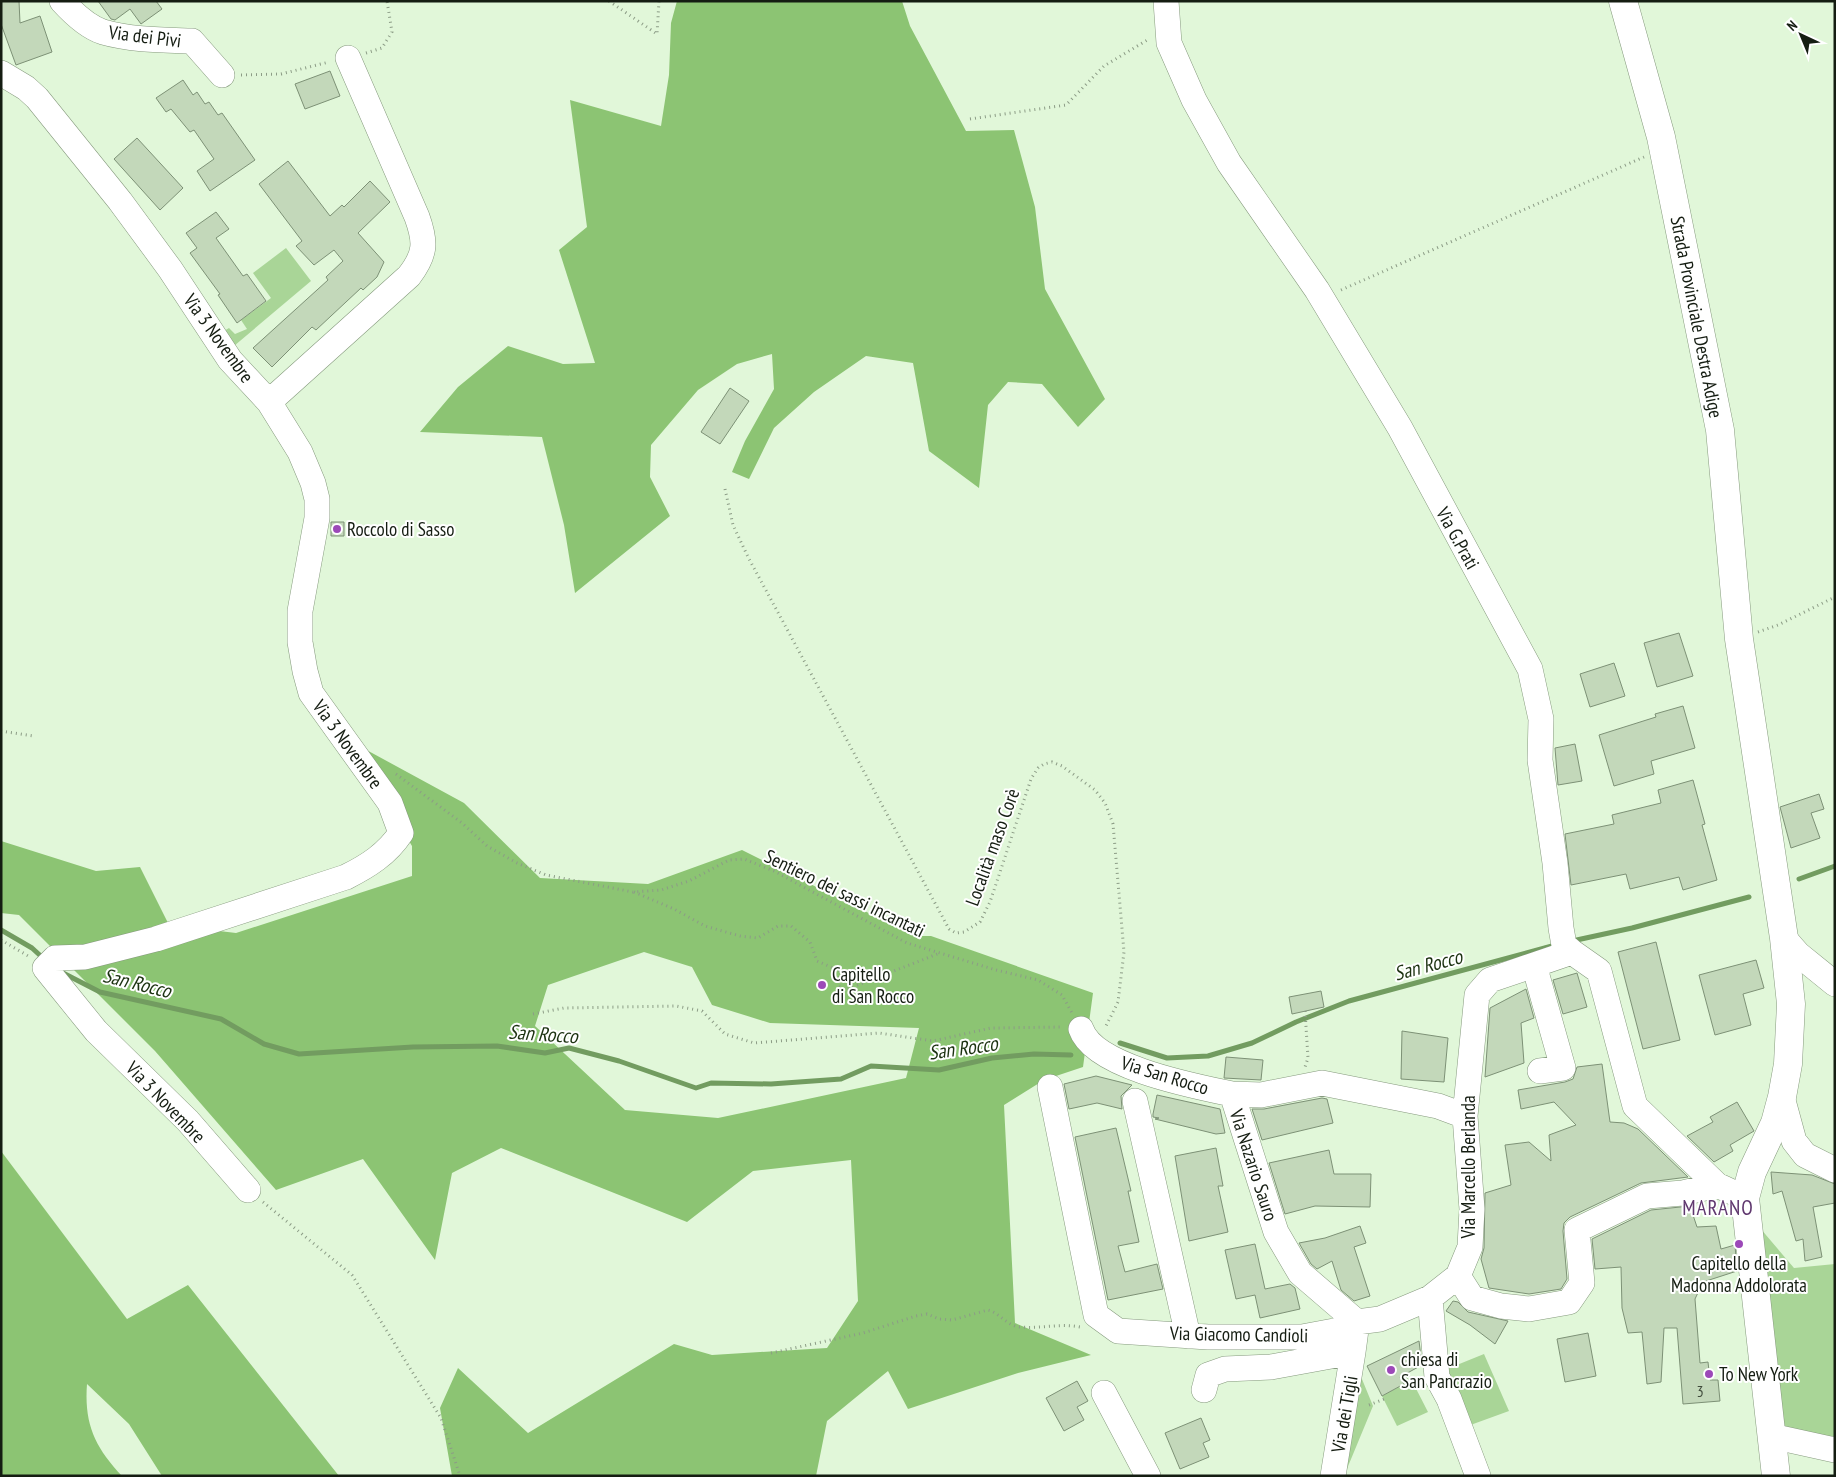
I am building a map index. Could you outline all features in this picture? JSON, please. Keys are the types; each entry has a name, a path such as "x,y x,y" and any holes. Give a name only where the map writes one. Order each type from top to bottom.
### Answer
{"main road":[{"name":"Strada Provinciale Destra Adige","path":"1623,1 1663,149 1720,430 1739,639 1784,938 1791,1004 1788,1064 1782,1097 1775,1123 1752,1172 1745,1198 1745,1213 1776,1476"}],"street":[{"name":"Via dei Pivi","path":"62,1 72,11 101,31 152,40 192,41 222,75"},
{"name":"Via G.Prati","path":"1166,11 1169,43 1194,100 1229,163 1322,299 1400,428 1441,507 1522,651 1530,669 1541,719 1540,760 1566,942"},
{"path":"269,402 409,276 423,253 421,230 417,217 348,58"},
{"name":"Via 3 Novembre","path":"1,73 26,88 40,102 132,217 170,269 230,360 269,402 300,452 313,483 317,499 317,518 300,611 300,642 311,693 390,803 401,833 392,846 368,866 346,877 156,939 85,957 50,963 96,1031 188,1121 248,1190"},
{"path":"1784,938 1798,954 1835,984"},
{"path":"1566,942 1599,970 1635,1106 1717,1185 1745,1198"},
{"name":"Via Marcello Berlanda","path":"1458,1276 1470,1246 1472,1209 1465,1116 1477,995 1490,980 1534,965 1566,942"},
{"path":"1534,965 1563,1068 1540,1071"},
{"name":"Via San Rocco","path":"1088,1038 1119,1063 1168,1079 1232,1094"},
{"name":"Via Nazario Sauro","path":"1357,1322 1300,1273 1276,1232 1232,1094 1261,1095 1322,1083 1438,1106 1465,1116"},
{"path":"1050,1087 1096,1315 1118,1331"},
{"path":"1782,1097 1794,1141 1805,1155 1835,1170"},
{"path":"1136,1101 1188,1336"},
{"path":"1204,1390 1208,1375 1224,1369 1270,1367 1353,1352 1357,1322 1380,1319 1430,1298 1458,1276 1472,1298 1501,1306 1529,1309 1569,1302 1582,1283 1577,1230 1647,1196 1683,1193 1717,1185"},
{"path":"1430,1298 1437,1377 1449,1399 1478,1476"},
{"name":"Via Giacomo Candioli","path":"1118,1331 1188,1336 1302,1337 1345,1329 1357,1322"},
{"name":"Via dei Tigli","path":"1333,1476 1353,1352"},
{"path":"1104,1393 1148,1476"},
{"path":"1771,1436 1835,1450"}],"path":[{"path":"222,75 281,74 382,48 392,32 387,1"},
{"path":"609,1 657,34 659,1"},
{"path":"970,119 1066,105 1104,66 1147,40 1166,11"},
{"path":"1322,299 1600,175 1663,149"},
{"name":"Località maso Corè","path":"725,489 729,514 748,557 949,929 956,933 964,932 980,922 990,902 1031,779 1038,768 1052,762 1062,766 1083,780 1105,803 1113,824 1124,952 1118,1002 1088,1038"},
{"path":"1739,639 1778,625 1835,597"},
{"path":"1,731 34,736"},
{"name":"Sentiero dei sassi incantati","path":"390,769 462,823 487,846 517,863 546,875 634,892 662,890 689,880 729,860 744,859 774,871 907,942 996,970 1038,980 1062,996 1088,1038"},
{"path":"634,892 674,909 705,926 740,936 758,938 778,926 791,926 810,942 817,961 840,971 839,986 845,990 940,953"},
{"path":"1,940 50,963"},
{"path":"533,1014 564,1008 676,1006 702,1011 725,1034 754,1043 879,1033 933,1041 991,1028 1088,1038"},
{"path":"1299,1086 1308,1058 1305,1011"},
{"path":"248,1190 352,1275 441,1418 460,1476"},
{"path":"771,1353 863,1333 926,1314 940,1319 952,1320 988,1310 1011,1325 1018,1327 1042,1327 1058,1324 1118,1331"},
{"path":"1368,1405 1387,1398"}],"green space":[{"path":"677,1 902,1 910,26 966,131 1014,130 1035,207 1045,289 1105,399 1078,427 1042,384 1008,382 988,405 979,488 929,451 913,363 866,356 814,392 774,428 749,479 732,472 745,441 774,389 772,354 737,364 698,390 651,445 650,477 670,516 575,593 564,525 542,437 420,432 458,387 508,346 563,364 595,363 559,250 587,227 570,100 661,126 669,75 671,23"},
{"path":"286,248 311,281 234,346 224,331 229,328 235,334 247,329 241,320 271,298 253,273"},
{"path":"350,741 464,803 540,878 648,884 742,850 915,936 931,936 1093,993 1083,1067 1044,1080 1004,1105 1015,1323 1091,1355 1018,1373 908,1409 888,1371 827,1421 816,1476 452,1476 440,1408 458,1368 528,1433 674,1344 712,1355 827,1348 858,1301 851,1160 753,1171 687,1222 501,1148 452,1173 435,1260 363,1159 276,1190 155,1051 19,915 1,913 1,841 96,871 140,867 169,925 236,933 412,876 412,846","holes":["644,952 692,967 712,1005 770,1023 919,1028 906,1078 718,1118 625,1110 535,1026 548,985"]},
{"path":"1,1151 127,1319 188,1285 339,1476 162,1476 129,1424 87,1384 87,1411 93,1434 98,1445 122,1476 1,1476"},
{"path":"1760,1228 1794,1268 1835,1264 1835,1436 1783,1437"},
{"path":"1484,1354 1509,1411 1465,1427 1442,1371"},
{"path":"1357,1367 1373,1406 1344,1476"},
{"path":"1408,1373 1428,1412 1397,1426 1382,1396 1404,1384 1400,1377"}],"building":[{"path":"1,1 19,1 20,23 40,16 52,52 16,65 1,24"},
{"path":"98,1 156,1 162,9 141,24 130,9 115,20 111,19"},
{"path":"330,71 340,96 305,109 295,84"},
{"path":"183,80 193,95 197,92 205,104 209,102 218,115 222,113 255,160 210,191 197,171 214,159 194,130 190,132 171,109 166,112 156,98"},
{"path":"137,138 183,188 160,210 114,159"},
{"path":"288,161 330,216 342,205 344,207 370,181 390,202 358,233 384,262 377,277 363,290 361,288 316,330 312,327 272,367 253,348 328,280 326,277 343,261 334,250 314,265 296,246 302,241 259,184"},
{"path":"216,212 229,229 216,238 243,276 247,274 266,301 237,323 218,295 220,294 190,253 197,248 186,233"},
{"path":"730,388 749,401 720,444 701,432"},
{"name":"Roccolo di Sasso","path":"331,522 344,522 344,536 331,536"},
{"path":"1679,633 1693,676 1657,687 1644,643"},
{"path":"1614,663 1625,696 1590,707 1580,674"},
{"path":"1683,706 1695,748 1651,761 1654,774 1614,786 1599,735 1656,717 1655,714"},
{"path":"1575,744 1582,781 1558,785 1555,748"},
{"path":"1693,780 1705,824 1702,825 1717,880 1683,890 1679,877 1630,889 1626,874 1571,885 1565,834 1614,824 1612,815 1661,803 1658,790"},
{"path":"1819,794 1824,809 1811,813 1820,838 1791,848 1780,807"},
{"path":"1656,942 1680,1040 1643,1049 1618,952"},
{"path":"1756,960 1764,988 1743,994 1751,1025 1715,1035 1699,975"},
{"path":"1577,973 1587,1007 1563,1014 1553,980"},
{"path":"1526,989 1534,1018 1521,1023 1524,1063 1485,1077 1490,1008"},
{"path":"1321,991 1324,1007 1292,1014 1289,997"},
{"path":"1402,1031 1448,1038 1444,1082 1401,1079"},
{"path":"1226,1057 1263,1060 1261,1080 1224,1078"},
{"path":"1602,1064 1610,1122 1624,1123 1638,1129 1688,1177 1641,1183 1570,1217 1564,1223 1563,1231 1567,1279 1561,1289 1529,1294 1489,1288 1481,1259 1484,1248 1485,1193 1511,1185 1505,1145 1529,1142 1551,1161 1549,1135 1576,1125 1554,1102 1521,1109 1518,1090 1565,1082 1573,1079 1577,1067"},
{"path":"1096,1076 1132,1085 1121,1096 1122,1109 1097,1103 1069,1109 1064,1084"},
{"path":"1157,1095 1220,1109 1225,1133 1216,1134 1155,1119 1159,1118 1153,1117"},
{"path":"1322,1098 1327,1099 1333,1123 1262,1140 1252,1109 1264,1109"},
{"path":"1737,1102 1754,1131 1730,1145 1733,1151 1714,1162 1687,1136 1713,1122 1710,1117"},
{"path":"1116,1128 1131,1191 1128,1191 1139,1242 1118,1246 1125,1272 1157,1264 1163,1289 1108,1300 1075,1137"},
{"path":"1216,1148 1223,1186 1218,1186 1228,1232 1189,1241 1175,1156"},
{"path":"1329,1150 1334,1174 1371,1174 1370,1207 1315,1206 1285,1214 1269,1163"},
{"path":"1771,1172 1812,1175 1835,1184 1835,1203 1813,1207 1822,1257 1805,1261 1803,1239 1796,1241 1782,1191 1773,1194"},
{"path":"1690,1206 1697,1227 1716,1226 1721,1249 1735,1245 1737,1271 1703,1282 1695,1299 1700,1363 1708,1362 1710,1380 1718,1380 1720,1401 1683,1404 1677,1328 1664,1328 1661,1382 1647,1384 1642,1332 1628,1333 1622,1308 1621,1267 1595,1269 1592,1239 1651,1210"},
{"path":"1360,1226 1366,1243 1354,1247 1370,1296 1354,1301 1341,1290 1332,1261 1317,1269 1311,1264 1299,1243 1325,1238"},
{"path":"1255,1244 1265,1289 1290,1284 1295,1288 1300,1309 1260,1318 1255,1295 1236,1299 1225,1250"},
{"path":"1453,1301 1458,1302 1468,1312 1508,1321 1495,1344 1470,1325 1446,1311"},
{"path":"1588,1333 1596,1376 1565,1382 1557,1339"},
{"name":"chiesa di San Pancrazio","path":"1419,1341 1422,1365 1400,1377 1404,1384 1382,1396 1367,1366"},
{"path":"1077,1381 1088,1401 1077,1407 1084,1420 1064,1431 1046,1398"},
{"path":"1201,1418 1210,1440 1203,1443 1209,1457 1180,1469 1165,1433"}],"waterway":[{"path":"1799,879 1835,866"},
{"name":"San Rocco","path":"1572,941 1632,928 1749,897"},
{"name":"San Rocco","path":"1,930 32,948 44,959"},
{"name":"San Rocco","path":"1120,1043 1167,1058 1208,1056 1252,1043 1296,1022 1349,1001 1552,946"},
{"name":"San Rocco","path":"63,973 100,992 221,1019 264,1044 299,1054 413,1047 497,1046 545,1053 569,1048 619,1061 696,1088 711,1083 771,1084 841,1079 871,1066 939,1070 992,1058 1034,1054 1071,1055"}],"place":[{"name":"Roccolo di Sasso","path":"337,529"},
{"name":"Capitello di San Rocco","path":"822,985"},
{"name":"Capitello della Madonna Addolorata","path":"1739,1244"},
{"name":"chiesa di San Pancrazio","path":"1391,1370"},
{"name":"To New York","path":"1709,1374"}],"district":[{"name":"MARANO","path":"1718,1208"}]}
